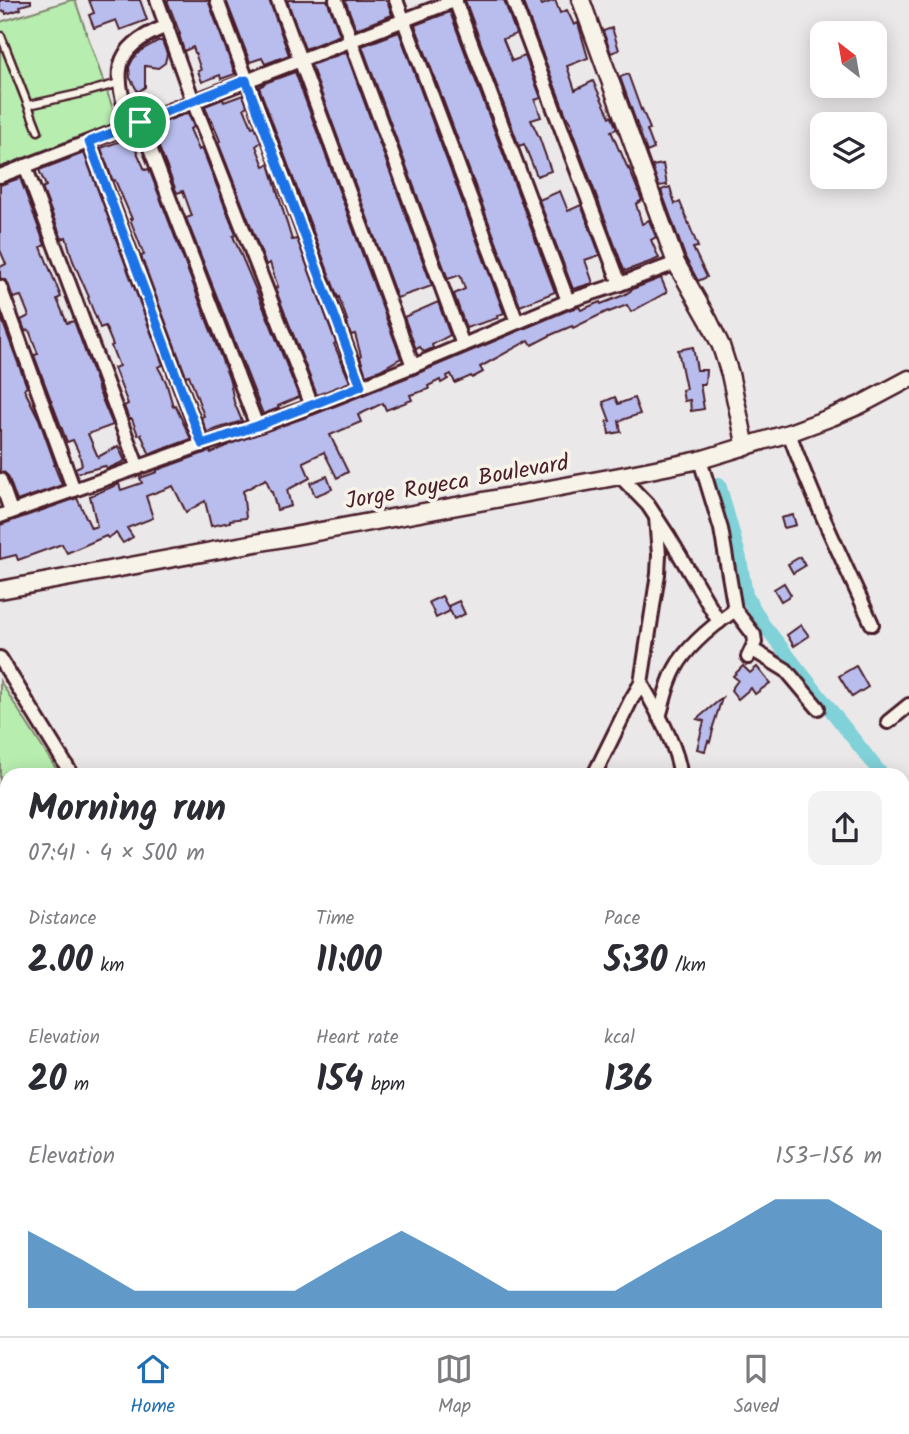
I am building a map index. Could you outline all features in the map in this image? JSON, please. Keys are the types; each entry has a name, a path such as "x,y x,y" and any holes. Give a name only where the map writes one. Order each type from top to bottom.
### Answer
{"street":[{"path":"157,0 193,101 312,406"},
{"path":"217,0 361,386"},
{"path":"278,0 413,366"},
{"path":"336,0 463,345"},
{"path":"396,0 517,322"},
{"path":"0,176 455,0 568,301"},
{"path":"513,0 620,284"},
{"path":"581,0 676,263 709,321 730,374 738,449"},
{"path":"167,26 135,44 123,57 119,68 119,83 257,426"},
{"path":"89,142 202,444"},
{"path":"25,166 138,468"},
{"path":"0,480 6,513 312,406 568,301 676,263"},
{"path":"0,287 74,490"},
{"name":"Jorge Royeca Boulevard","path":"0,590 707,458 832,418 909,379"},
{"path":"789,433 807,483 872,624"},
{"path":"707,458 735,610 754,635 755,642 750,654 786,670 818,708"},
{"path":"620,476 640,495 656,517 719,621"},
{"path":"597,768 641,683 658,574 656,517"},
{"path":"659,717 680,660 719,621 735,610"},
{"path":"0,659 68,768"},
{"path":"641,683 659,717 680,768"},
{"path":"888,722 909,705"}],"lane":[{"path":"1,36 38,131"},
{"path":"29,106 119,83"}],"green space":[{"path":"75,0 119,126 0,169 0,22"},
{"path":"0,681 56,768 0,768"}],"building":[{"path":"0,0 31,0 31,3 6,14 5,11 0,12"},
{"path":"89,0 140,0 147,20 120,30 116,20 94,28 89,15 94,13"},
{"path":"167,0 208,0 235,74 221,79 220,75 202,82 193,47 184,51"},
{"path":"226,0 269,0 289,55 265,64 262,58 250,62"},
{"path":"287,0 327,0 340,35 305,49"},
{"path":"345,0 387,0 392,15 356,29"},
{"path":"465,0 504,0 516,34 503,39 512,61 525,56 541,98 535,100 541,117 531,120 551,171 537,176 524,144 519,146"},
{"path":"522,0 540,0 542,5 555,0 560,13 567,10 574,25 578,23 588,58 567,66 575,90 593,81 612,117 617,129 611,131 642,200 636,204 642,224 649,220 656,237 651,240 659,258 624,270 571,128 573,127"},
{"path":"450,12 555,292 520,306 415,25"},
{"path":"612,28 619,50 611,53 603,31"},
{"path":"399,32 504,313 497,316 498,318 466,328 454,294 465,289 460,275 448,279 362,46"},
{"path":"162,41 167,54 165,63 158,68 145,66 145,87 138,92 130,78 129,67 140,51"},
{"path":"346,52 432,286 397,298 311,65"},
{"path":"295,72 401,358 366,375 355,334 351,335 259,87"},
{"path":"628,74 650,129 647,130 654,149 647,152 620,77"},
{"path":"243,95 247,106 244,108 261,142 256,146 264,166 269,164 292,240 297,239 350,382 317,395 275,288 278,287 270,263 266,265 205,106"},
{"path":"188,113 194,127 190,129 199,150 202,148 236,235 233,236 299,397 263,414 186,218 192,216 183,191 177,193 155,137 157,136 153,126"},
{"path":"132,137 145,170 149,169 230,381 234,402 242,421 207,432 201,417 204,416 189,375 186,376 141,256 144,255 132,219 115,180 113,181 101,148"},
{"path":"84,153 163,365 158,367 173,406 175,405 191,439 150,454 124,406 128,404 114,368 119,366 111,346 113,345 105,326 100,328 66,237 62,239 42,188 46,186 39,170"},
{"path":"663,164 667,185 659,186 652,166"},
{"path":"20,178 45,245 41,247 61,297 57,299 67,323 74,321 113,425 88,434 98,457 118,446 125,461 107,469 105,466 77,473 75,468 82,465 79,453 73,440 67,442 34,355 38,354 29,330 25,331 21,320 29,316 21,296 13,298 8,283 0,278 0,267 6,264 0,250 0,185"},
{"path":"670,187 675,204 680,202 698,247 693,248 707,277 698,281 686,259 661,190"},
{"path":"560,191 568,211 581,205 600,255 585,260 593,283 573,289 539,200"},
{"path":"661,278 667,292 631,312 627,305 532,345 529,340 480,367 483,372 472,378 471,376 455,383 451,374 441,383 440,380 428,386 429,389 410,395 412,400 386,410 383,403 358,415 361,422 330,435 348,472 337,478 324,452 303,462 310,478 287,490 291,506 277,510 266,479 243,491 246,518 211,526 205,501 186,512 173,486 146,496 153,518 127,528 133,537 123,543 116,533 67,553 62,544 18,560 16,555 0,559 0,525 77,498 91,528 97,526 90,496 119,484 121,490 142,483 140,478 157,470 315,414 571,309 579,307 581,310 600,302 601,304"},
{"path":"438,302 450,335 424,352 420,347 416,349 404,317"},
{"path":"0,315 27,387 24,389 39,419 62,485 17,501 8,476 0,471"},
{"path":"693,347 697,370 706,370 705,384 700,384 704,409 691,411 690,400 684,401 682,390 686,389 678,350"},
{"path":"615,397 618,404 634,398 640,414 619,421 621,432 609,434 607,421 610,421 603,402"},
{"path":"327,476 332,489 315,496 310,483"},
{"path":"793,515 796,525 784,528 781,518"},
{"path":"800,557 805,566 793,573 788,564"},
{"path":"784,583 791,595 781,601 774,589"},
{"path":"442,596 450,611 436,618 429,602"},
{"path":"459,601 465,614 454,619 448,606"},
{"path":"801,625 809,636 794,646 787,635"},
{"path":"743,666 750,673 757,667 770,683 755,694 751,688 738,699 731,690 738,680 733,676"},
{"path":"856,666 868,687 852,697 839,676"},
{"path":"722,698 710,742 708,741 705,751 697,749 704,721 697,719"}],"waterway":[{"path":"719,484 740,559 746,595 763,624 876,768"}],"route":[{"path":"246,80 361,386 202,444 89,142 140,122 246,80"}]}
